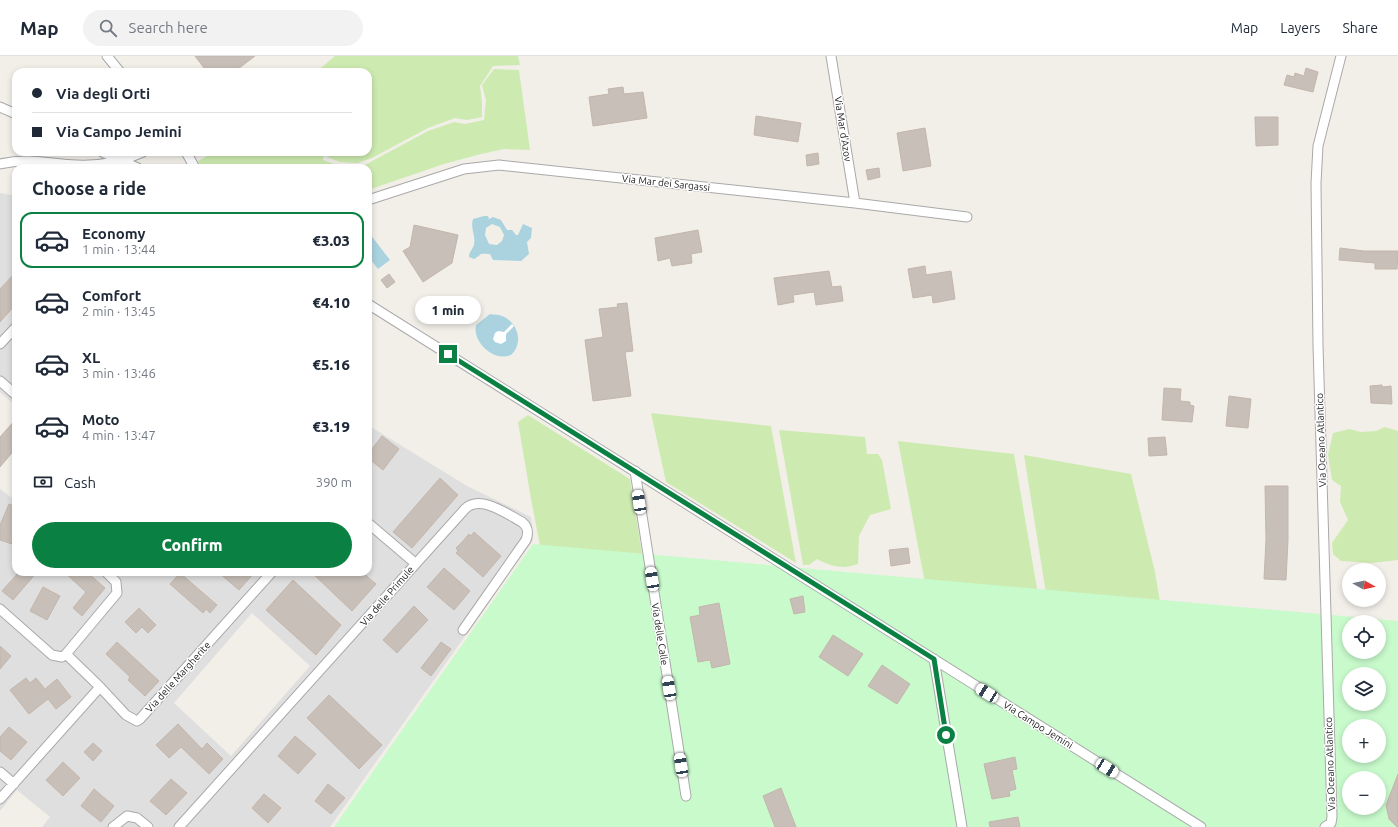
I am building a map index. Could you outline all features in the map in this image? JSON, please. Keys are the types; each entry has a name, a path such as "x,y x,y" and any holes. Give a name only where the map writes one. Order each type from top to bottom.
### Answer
{"street":[{"path":"107,56 117,68"},
{"name":"Via Mar d'Azov","path":"831,56 855,203"},
{"name":"Via Oceano Atlantico","path":"1327,826 1332,821 1332,806 1318,345 1316,183 1318,146 1341,56"},
{"path":"0,107 12,112"},
{"path":"111,156 129,164"},
{"path":"104,164 122,161 134,156"},
{"path":"0,164 30,160 68,164"},
{"name":"Via Mar dei Sargassi","path":"372,199 464,169 499,165 855,203 968,217"},
{"name":"Via Campo Jemini","path":"372,307 1200,827"},
{"path":"0,344 12,331"},
{"path":"0,381 12,392"},
{"name":"Via delle Calle","path":"635,471 686,796"},
{"name":"Via delle Primule","path":"179,827 286,710 465,508 472,504 490,506 522,522 527,526 528,534 526,540 463,630"},
{"path":"372,526 415,563"},
{"path":"0,609 52,655 59,657 66,654 116,593 116,582 110,576"},
{"name":"Via delle Margherite","path":"100,687 126,715 131,719 138,720 268,576"},
{"path":"0,799 100,687 66,654"},
{"path":"934,659 962,827"},
{"path":"0,772 14,784"},
{"path":"112,827 127,816 137,818 148,827"}],"shaded area":[{"path":"0,193 12,195 12,402 0,392"},
{"path":"372,428 467,486 531,517 533,540 330,827 42,827 50,817 17,790 0,811 0,489 12,498 12,576 372,576","holes":["252,613 310,666 231,756 174,703"]}],"green space":[{"path":"335,56 518,56 520,65 493,66 480,86 482,117 467,120 455,118 428,128 372,158 358,163 340,162 327,157 372,156 372,68 321,68"},
{"path":"494,69 519,70 530,150 504,149 481,154 444,164 372,189 372,164 367,164 428,131 454,122 465,124 484,120 486,100 482,85"},
{"path":"207,156 324,156 323,160 334,164 199,164 198,161"},
{"path":"651,413 771,426 796,563 666,482"},
{"path":"528,415 630,479 686,827 566,680 531,499 518,422"},
{"path":"1385,427 1398,431 1398,560 1372,563 1341,561 1333,554 1332,543 1348,520 1340,502 1341,486 1332,480 1328,455 1333,433 1349,429 1361,432 1376,431"},
{"path":"779,430 865,437 867,454 878,454 882,460 891,509 870,515 859,536 858,564 842,567 827,564 817,559 809,565 803,565"},
{"path":"898,441 1014,454 1061,729 928,599"},
{"path":"1024,455 1131,474 1155,572 1196,815 1068,732"},
{"path":"533,544 1342,616 1342,659 1386,659 1386,620 1398,621 1398,827 334,827"}],"water":[{"path":"484,216 488,216 489,219 493,217 501,220 507,230 512,230 516,235 518,235 523,224 532,228 531,238 527,242 529,254 521,261 493,260 490,254 481,254 474,259 469,257 474,245 472,226 473,219","holes":["492,224 500,227 504,235 502,241 497,245 489,244 485,235 486,228"]},
{"path":"372,237 390,260 378,269 372,261"},
{"path":"490,314 500,315 508,319 515,328 518,339 515,350 511,355 498,356 491,353 477,338 476,325"}],"pier":[{"path":"512,324 514,326 506,334 506,341 501,344 495,342 493,339 495,333 498,331 504,332"}],"building":[{"path":"195,56 255,56 239,68 204,68"},
{"path":"1306,68 1318,72 1313,92 1284,85 1287,75 1294,77 1295,73 1304,76"},
{"path":"623,87 624,94 643,92 647,118 593,126 589,97 609,94 608,89"},
{"path":"756,116 801,123 798,142 754,135"},
{"path":"1255,117 1278,117 1278,145 1256,146"},
{"path":"925,128 931,166 903,171 897,133"},
{"path":"818,153 819,164 807,166 806,155"},
{"path":"879,168 880,177 868,180 866,170"},
{"path":"414,225 458,235 452,263 423,282 403,251 410,247"},
{"path":"698,230 702,252 691,254 692,263 672,266 670,258 658,261 655,238"},
{"path":"1340,248 1364,251 1398,251 1397,269 1375,269 1375,263 1339,260"},
{"path":"925,266 926,275 951,271 955,299 933,303 932,295 913,298 908,269"},
{"path":"829,271 832,287 841,286 843,301 816,305 814,292 793,295 794,302 778,305 774,278"},
{"path":"389,274 395,282 387,288 381,280"},
{"path":"12,276 12,308 0,322 0,289"},
{"path":"627,303 633,351 625,352 631,396 593,401 585,340 603,337 599,309 618,307 617,304"},
{"path":"1382,385 1382,387 1391,386 1392,404 1371,403 1370,386"},
{"path":"1164,388 1181,389 1180,401 1190,402 1190,405 1194,406 1192,422 1162,420"},
{"path":"1229,396 1251,399 1248,428 1226,426"},
{"path":"12,424 12,453 0,467 0,437"},
{"path":"382,436 399,449 383,470 372,461 372,449"},
{"path":"1165,437 1167,455 1149,456 1148,438"},
{"path":"440,478 458,495 412,548 393,532"},
{"path":"1265,486 1288,486 1286,580 1264,579 1266,540"},
{"path":"9,504 12,505 12,544 0,540 0,525"},
{"path":"474,532 501,556 483,577 456,553 458,551 456,548 469,534 471,536"},
{"path":"908,548 910,563 891,566 889,550"},
{"path":"444,568 470,591 454,610 427,587"},
{"path":"15,576 34,576 13,600 2,591"},
{"path":"68,576 92,576 105,588 82,616 73,608 86,592"},
{"path":"177,576 183,576 217,605 210,613 206,609 203,613 170,584"},
{"path":"223,576 251,576 239,590"},
{"path":"315,576 367,576 376,584 352,611"},
{"path":"293,580 341,625 316,655 266,610"},
{"path":"43,587 60,596 47,620 30,611"},
{"path":"803,596 805,612 794,614 790,599"},
{"path":"719,603 730,664 712,668 710,660 698,662 690,617 700,615 699,607"},
{"path":"414,606 428,620 397,653 383,640"},
{"path":"139,608 156,625 148,633 142,627 136,633 125,622"},
{"path":"833,635 863,654 848,676 819,657"},
{"path":"117,642 159,681 145,696 128,680 130,677 106,654"},
{"path":"441,642 451,649 431,676 421,668"},
{"path":"0,646 11,656 0,669"},
{"path":"882,665 910,684 897,704 868,686"},
{"path":"26,678 30,683 36,678 45,689 57,679 71,697 56,709 48,699 29,714 10,690"},
{"path":"329,695 382,745 359,769 307,718"},
{"path":"178,724 202,749 207,743 223,759 209,774 181,747 169,758 156,745"},
{"path":"9,727 27,742 11,760 0,751 0,737"},
{"path":"295,736 316,754 298,774 278,756"},
{"path":"93,743 102,751 93,761 84,752"},
{"path":"1015,757 1017,769 1012,770 1016,789 1009,791 1010,796 992,799 984,764"},
{"path":"63,762 80,778 63,796 46,780"},
{"path":"1398,774 1398,827 1389,819 1386,805"},
{"path":"171,779 187,793 166,815 150,801"},
{"path":"328,784 345,798 331,814 315,801"},
{"path":"781,788 796,827 775,827 763,796"},
{"path":"94,789 114,806 101,822 81,806"},
{"path":"264,794 281,808 268,823 252,808"},
{"path":"1018,817 1020,827 990,827 989,822"}],"route":[{"path":"448,354 934,659 946,735"}]}
